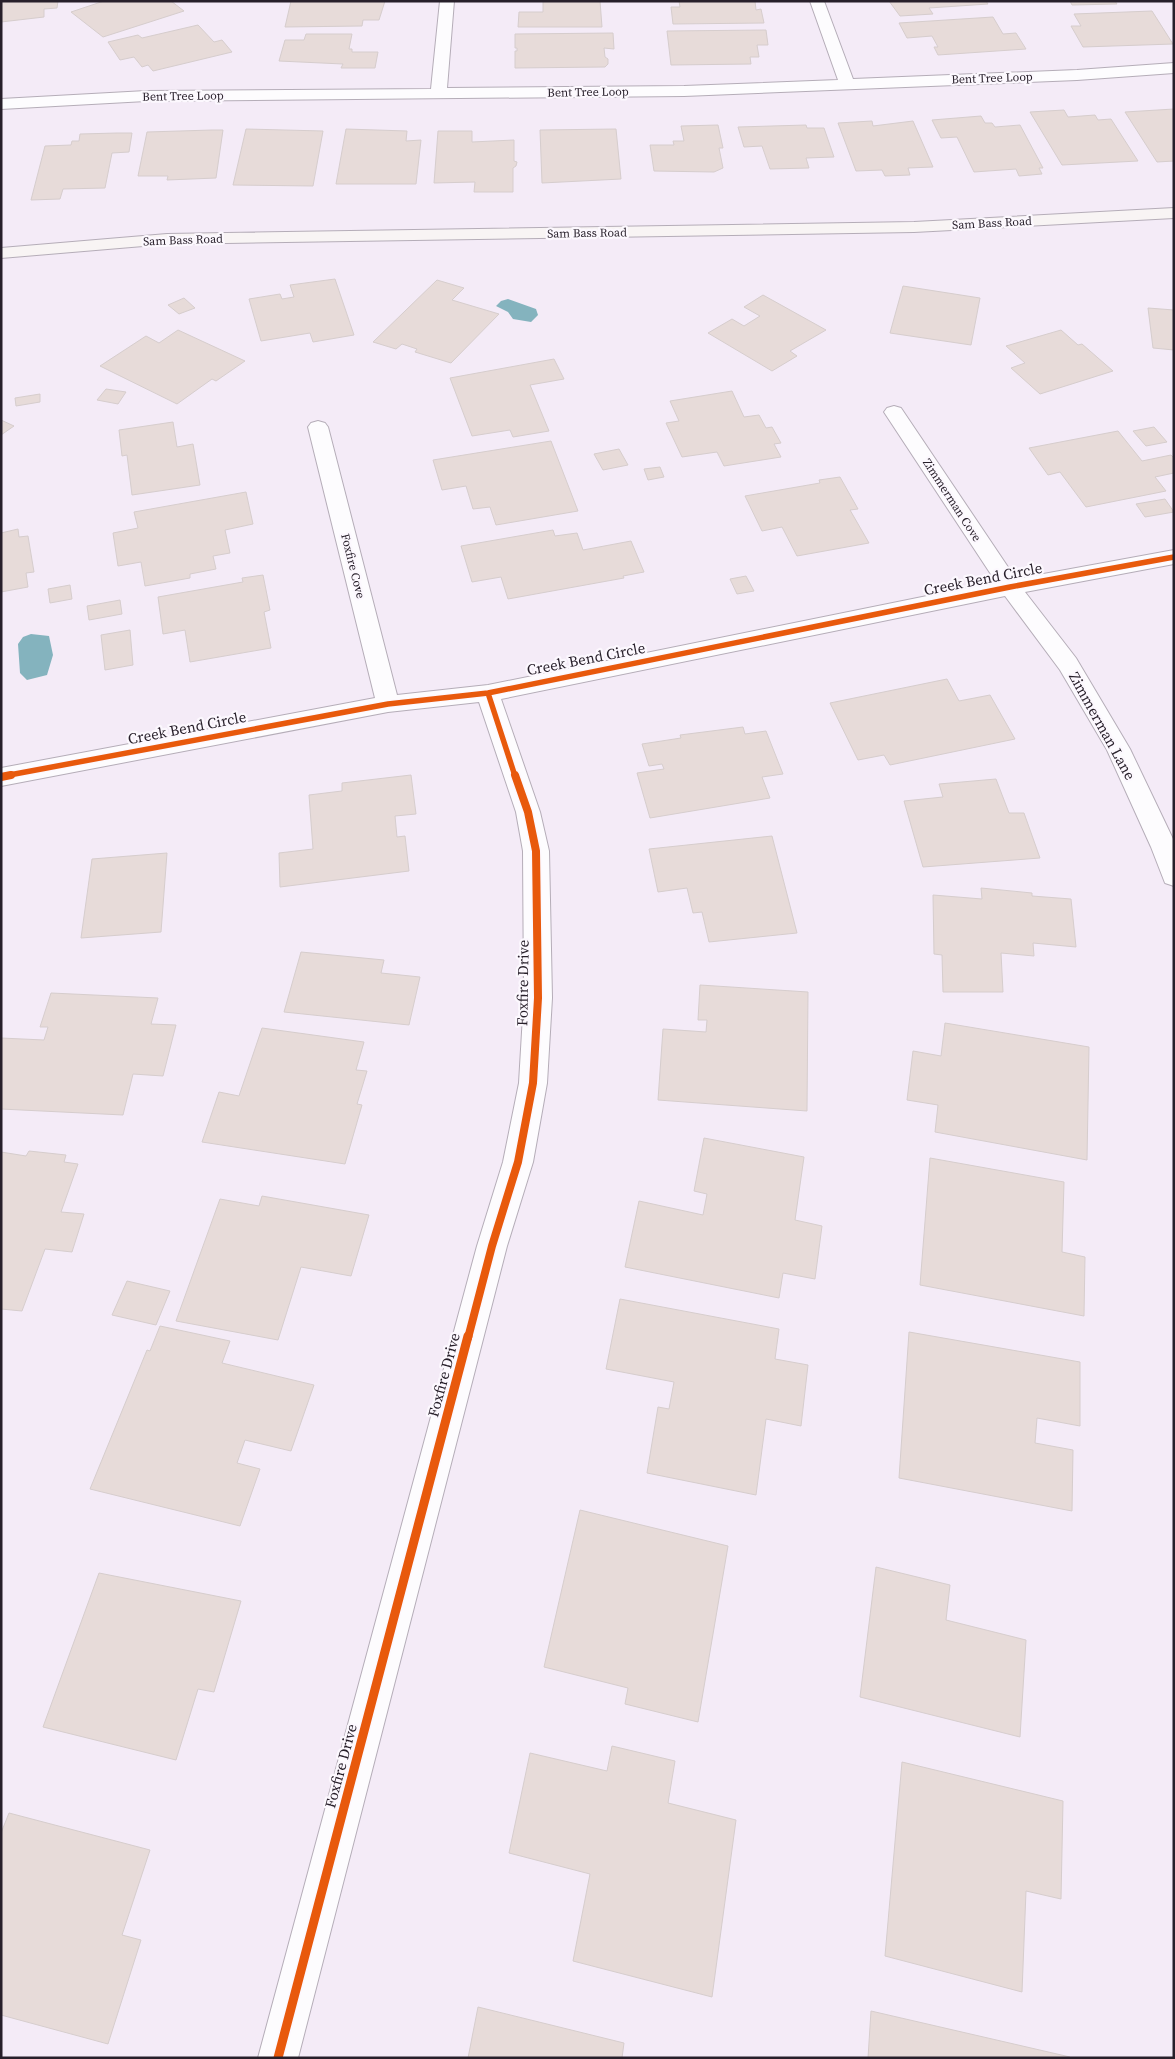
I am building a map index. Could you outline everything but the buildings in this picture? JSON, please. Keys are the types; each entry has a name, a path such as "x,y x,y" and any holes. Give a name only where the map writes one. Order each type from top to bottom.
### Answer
{"main road":[{"name":"Sam Bass Road","path":"1,253 167,239 914,228 1174,213"}],"street":[{"path":"438,93 447,1"},
{"path":"817,1 847,84"},
{"name":"Bent Tree Loop","path":"1,104 146,96 684,91 1174,68"},
{"name":"Zimmerman Cove","path":"894,412 1010,587"},
{"name":"Foxfire Cove","path":"318,427 388,704"},
{"name":"Creek Bend Circle","path":"1,777 388,704 488,693 1010,587 1174,557"},
{"name":"Zimmerman Lane","path":"1010,587 1068,664 1118,749 1164,847 1174,876"},
{"name":"Foxfire Drive","path":"278,2058 490,1256 518,1162 533,1083 538,998 536,851 528,812 488,693"}],"water":[{"path":"508,299 536,309 538,315 531,322 513,319 508,312 496,306 501,301"},
{"path":"31,634 49,636 53,655 47,675 27,680 20,673 18,644 23,637"}],"cycle path":[{"path":"1,777 388,704 488,693 1010,587 1174,557"},
{"path":"278,2058 492,1246 518,1162 533,1083 538,998 536,851 528,812 488,693"}]}
